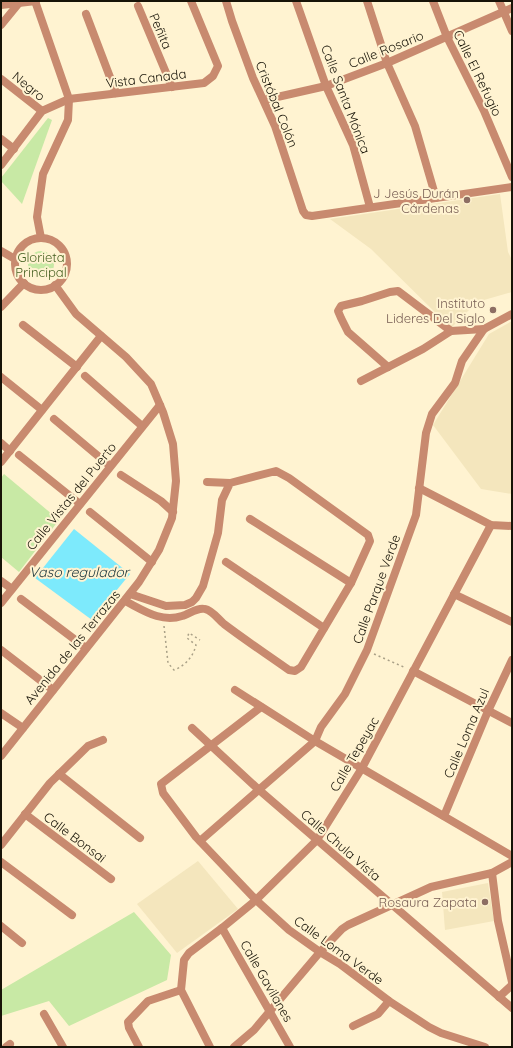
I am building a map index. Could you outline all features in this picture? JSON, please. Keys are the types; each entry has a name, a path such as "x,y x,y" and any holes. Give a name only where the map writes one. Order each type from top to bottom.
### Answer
{"street":[{"path":"1,5 36,1 69,99 68,120 43,174 37,217 40,238"},
{"name":"Vista Canada","path":"42,111 69,99 204,83 213,76 218,66 191,1"},
{"name":"Cristóbal Colón","path":"226,1 253,78 275,126 306,215 312,216 370,207"},
{"name":"Calle Santa Mónica","path":"296,1 326,86 353,145 370,207"},
{"path":"367,1 387,63 415,126 436,198"},
{"name":"Calle El Refugio","path":"433,1 447,37 484,110 512,178"},
{"path":"499,1 512,31"},
{"path":"1,25 18,3"},
{"name":"Peñita","path":"138,6 172,87"},
{"name":"Calle Rosario","path":"264,100 326,86 387,63 512,8"},
{"path":"86,14 116,93"},
{"name":"Negro","path":"1,79 42,111"},
{"path":"1,165 42,111"},
{"path":"1,139 14,149"},
{"path":"370,207 512,187"},
{"path":"40,238 49,239 56,243 66,256 67,264 61,280 47,289 31,287 24,283 18,276 15,267 19,250 24,244 40,238"},
{"path":"1,251 16,258"},
{"path":"1,307 24,283"},
{"name":"Avenida de las Terrazas","path":"1,756 140,582 160,550 173,512 176,481 173,444 160,405 151,384 126,357 76,314 55,285"},
{"path":"388,367 348,332 338,311 341,306 398,291 451,331"},
{"name":"Calle Parque Verde","path":"200,841 315,740 321,727 345,694 367,650 416,515 426,433 432,414 455,383 462,361 484,329 512,314"},
{"path":"23,325 77,367"},
{"path":"361,382 423,349 451,331 484,329"},
{"path":"1,462 101,336"},
{"path":"85,376 142,426"},
{"path":"1,377 42,410"},
{"name":"Calle Vistas del Puerto","path":"1,604 160,405"},
{"path":"54,419 110,466"},
{"path":"1,443 10,451"},
{"path":"19,455 80,504"},
{"path":"124,601 164,619 174,619 204,608 224,624 290,670 295,671 301,667 352,583 369,547 370,541 368,535 289,478 276,471 230,482 207,482"},
{"path":"121,475 173,512"},
{"path":"130,594 166,606 185,605 192,602 196,598 203,586 218,533 222,500 230,482"},
{"path":"419,488 492,525 512,526"},
{"path":"90,512 152,562"},
{"path":"250,519 352,583"},
{"name":"Calle Tepeyac","path":"181,990 184,960 186,956 256,900 317,840 362,768 492,525"},
{"path":"226,562 324,628"},
{"path":"1,580 12,589"},
{"path":"454,594 512,622"},
{"path":"21,599 86,648"},
{"path":"1,650 53,690"},
{"name":"Calle Loma Azul","path":"444,816 488,711 512,660"},
{"path":"413,671 512,723"},
{"path":"235,690 315,740 512,856"},
{"path":"211,745 261,707"},
{"path":"1,713 23,728"},
{"name":"Calle Chula Vista","path":"192,728 258,790 512,1008"},
{"path":"1,845 50,783 88,746 103,740"},
{"name":"Calle Loma Verde","path":"211,745 162,784 163,793 200,841 256,900 289,930 340,964 390,1001 435,1030 485,1047"},
{"path":"59,774 140,838"},
{"name":"Calle Bonsai","path":"25,814 111,879"},
{"path":"1,862 72,915"},
{"path":"234,1047 254,1030 320,952 342,929 432,887 492,873 512,862"},
{"path":"492,873 498,921 512,983 499,997"},
{"path":"1,926 22,943"},
{"name":"Calle Gavilanes","path":"222,928 290,1047"},
{"path":"139,1047 129,1028 128,1022 148,1001 181,990 210,1047"},
{"path":"353,1026 378,1014 390,1001"},
{"path":"44,1014 63,1047"}],"path":[{"path":"164,619 168,663 174,670 182,667 194,651 196,645 187,638 189,633 200,640"},
{"path":"367,650 413,671"}],"shaded area":[{"path":"500,194 508,252 512,260 512,292 477,302 451,328 371,249 330,219"},
{"path":"512,321 512,494 481,489 433,425 489,334"},
{"path":"198,861 238,909 177,953 137,904"},
{"path":"488,883 494,921 445,930 442,892"}],"green space":[{"path":"48,118 52,120 22,204 1,181 1,178"},
{"name":"Glorieta Principal","path":"41,251 50,255 54,264 50,273 41,277 32,273 28,264 32,255"},
{"path":"4,474 59,520 19,572 1,557 1,478"},
{"path":"134,912 171,955 167,980 69,1026 49,1001 1,1016 1,990"}],"water":[{"name":"Vaso regulador","path":"74,529 130,574 92,620 35,578"}],"place":[{"name":"J Jesús Durán Cárdenas","path":"467,200"},
{"name":"Instituto Lideres Del Siglo","path":"493,310"},
{"name":"Rosaura Zapata","path":"485,902"}]}
